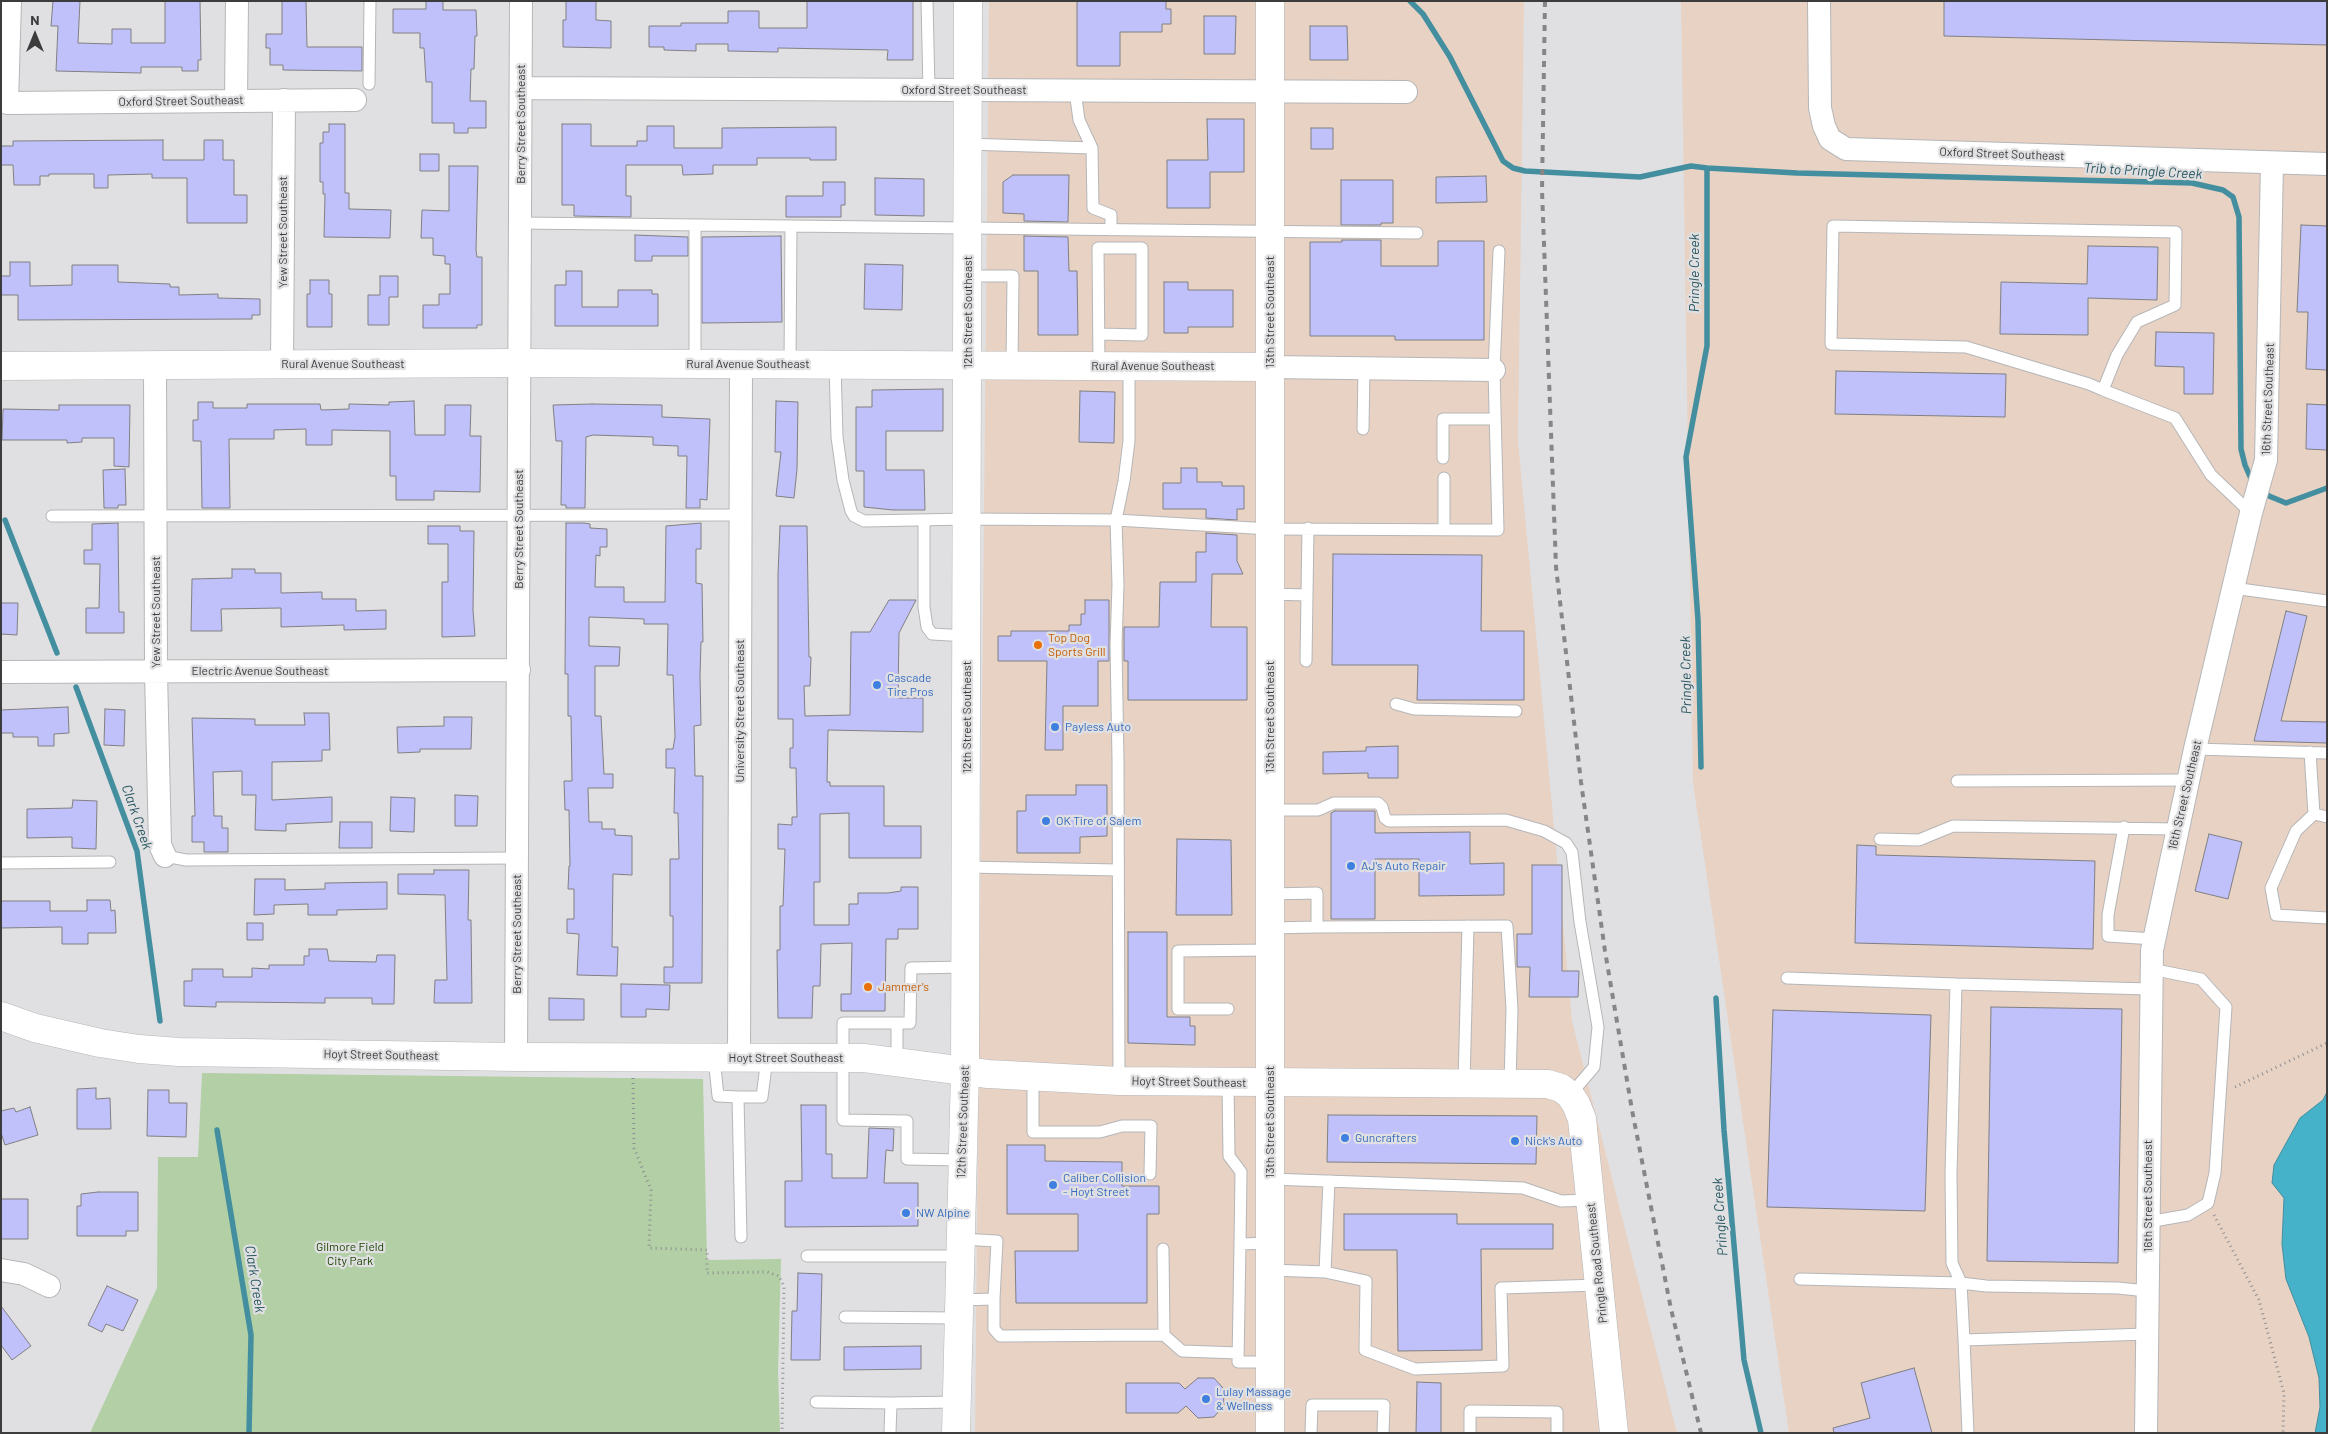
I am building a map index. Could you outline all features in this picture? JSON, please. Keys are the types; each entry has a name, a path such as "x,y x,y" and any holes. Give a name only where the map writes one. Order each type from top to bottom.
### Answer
{"street":[{"name":"Oxford Street Southeast","path":"10,1 7,103 284,100 362,92"},
{"path":"236,101 237,1"},
{"name":"Berry Street Southeast","path":"516,1057 521,1"},
{"name":"12th Street Southeast","path":"956,1433 965,1071 968,1"},
{"name":"13th Street Southeast","path":"1270,1 1270,1433"},
{"name":"Oxford Street Southeast","path":"1819,1 1820,108 1824,126 1830,139 1846,149 2327,164"},
{"name":"Oxford Street Southeast","path":"522,88 1406,92"},
{"name":"Yew Street Southeast","path":"282,364 284,100"},
{"name":"16th Street Southeast","path":"2146,1433 2150,979 2154,939 2177,829 2233,588 2266,460 2272,163"},
{"name":"Rural Avenue Southeast","path":"1,366 519,363 1494,370"},
{"name":"University Street Southeast","path":"726,1058 741,515 741,364"},
{"name":"Yew Street Southeast","path":"155,365 156,672 160,844 165,856"},
{"name":"Electric Avenue Southeast","path":"1,672 519,670"},
{"name":"Hoyt Street Southeast","path":"1,1016 35,1028 139,1049 189,1052 516,1057 843,1058 897,1061 965,1071 1033,1077 1119,1082 1548,1084 1561,1088 1570,1095"},
{"name":"Pringle Road Southeast","path":"1570,1095 1582,1119 1614,1433"},
{"path":"1,1270 24,1274 50,1286"}],"lane":[{"path":"362,92 370,1"},
{"path":"927,1 929,90"},
{"path":"1075,91 1079,120 1092,148 1093,208 1110,215 1110,230"},
{"path":"967,144 1092,148"},
{"path":"521,223 1418,233"},
{"path":"695,226 696,364"},
{"path":"790,364 791,226"},
{"path":"2103,390 2117,355 2137,322 2175,305 2176,232 1833,226 1831,344 1966,347 2008,358 2103,390 2175,418 2211,476 2253,507"},
{"path":"1099,334 1142,335 1142,248 1098,248 1099,366"},
{"path":"835,364 837,437 843,480 850,511 854,516 864,521 968,519 1116,520 1270,528 1498,530 1494,370 1498,251"},
{"path":"968,276 1013,276 1012,366"},
{"path":"1119,1082 1116,644 1118,585 1116,520 1129,441 1129,366"},
{"path":"1364,369 1364,429"},
{"path":"1444,458 1443,419 1496,419"},
{"path":"1444,478 1444,529"},
{"path":"52,516 519,517 741,515"},
{"path":"924,520 924,607 927,627 932,634 967,636"},
{"path":"1306,661 1308,528"},
{"path":"2233,588 2327,601"},
{"path":"1270,594 1307,595"},
{"path":"1396,704 1414,709 1516,710"},
{"path":"2195,749 2327,753"},
{"path":"2310,752 2314,814"},
{"path":"1957,781 2188,780"},
{"path":"1270,810 1318,810 1334,803 1378,803 1382,807 1385,818 1389,821 1506,820 1544,831 1566,843 1572,852 1580,922 1598,1027 1594,1067 1570,1095"},
{"path":"2314,814 2327,817"},
{"path":"2314,814 2296,831 2271,888 2276,915 2327,918"},
{"path":"1880,839 1919,840 1953,826 2177,829"},
{"path":"2124,827 2108,915 2108,936 2154,939"},
{"path":"165,856 186,860 518,858"},
{"path":"1,863 110,862"},
{"path":"966,868 1118,870"},
{"path":"1270,894 1317,893 1316,927"},
{"path":"1464,1083 1468,926"},
{"path":"1228,1009 1178,1009 1178,951 1270,939 1316,927 1507,926 1512,1010 1510,1083"},
{"path":"962,1160 907,1159 907,1121 843,1120 843,1023 910,1024 911,968 965,967"},
{"path":"1787,978 1956,984 2201,979 2226,1007 2215,1173 2208,1203 2188,1215 2148,1222"},
{"path":"1956,984 1951,1174 1952,1263 1961,1283 1968,1433"},
{"path":"897,1023 897,1061"},
{"path":"726,1058 718,1096 738,1097 762,1097 768,1058"},
{"path":"1033,1077 1033,1132 1100,1132 1122,1126 1151,1126 1150,1174"},
{"path":"1228,1083 1229,1156 1241,1172 1238,1362 1270,1362"},
{"path":"738,1097 741,1237"},
{"path":"1270,1179 1523,1188 1561,1202 1590,1200"},
{"path":"1325,1272 1329,1181"},
{"path":"807,1256 960,1248 997,1240 994,1329 1000,1336 1164,1335 1182,1351 1238,1353"},
{"path":"1240,1244 1270,1243"},
{"path":"1163,1249 1164,1335"},
{"path":"1270,1270 1325,1272 1366,1280 1365,1350 1416,1369 1503,1366 1500,1288 1599,1284"},
{"path":"1800,1279 1961,1283 1986,1286 2118,1288 2147,1291"},
{"path":"845,1317 959,1309 994,1299"},
{"path":"1964,1340 2147,1334"},
{"path":"816,1402 957,1402"},
{"path":"890,1433 891,1403"},
{"path":"1312,1433 1312,1405 1384,1405 1383,1433"},
{"path":"1470,1433 1470,1411 1557,1412 1558,1433"}],"path":[{"path":"2220,1094 2327,1043"},
{"path":"633,1057 634,1148 651,1190 649,1248 707,1250 707,1273 767,1272 778,1276 784,1286 782,1433"},
{"path":"2208,1203 2259,1300 2284,1393 2283,1433"}],"shaded area":[{"path":"989,1 1524,1 1518,441 1572,1021 1677,1433 975,1433"},
{"path":"1681,1 2327,1 2327,1433 1789,1433 1693,783"}],"green space":[{"name":"Gilmore Field City Park","path":"202,1073 703,1079 707,1260 781,1259 778,1372 780,1433 90,1433 157,1288 158,1157 198,1157"}],"water":[{"path":"2327,1092 2327,1433 2315,1433 2320,1407 2319,1378 2309,1337 2286,1279 2282,1244 2284,1198 2272,1183 2274,1165 2300,1118 2323,1100"}],"building":[{"path":"53,1 80,1 78,43 112,44 112,29 131,29 131,43 165,43 165,1 200,1 201,60 198,60 198,71 182,71 182,67 141,67 141,73 56,71 58,26 51,26"},
{"path":"282,1 306,1 307,47 362,47 362,71 283,70 283,65 270,65 270,48 266,48 266,34 282,34"},
{"path":"426,1 443,1 443,10 476,10 477,36 475,36 474,69 471,69 470,101 486,101 486,128 468,128 468,133 454,133 454,123 432,123 432,82 426,82 424,48 420,48 420,33 393,33 393,9 426,9"},
{"path":"566,1 596,1 596,20 611,21 611,48 563,47 563,20 566,20"},
{"path":"807,1 913,1 913,60 887,60 888,50 778,48 778,52 728,51 728,44 696,44 696,51 664,50 664,47 649,47 649,26 681,26 681,23 728,23 728,11 759,11 759,28 807,28"},
{"path":"1077,1 1166,1 1166,9 1171,9 1171,24 1162,24 1162,32 1120,32 1120,66 1077,66"},
{"path":"1944,1 2327,1 2327,45 1944,36"},
{"path":"1204,16 1236,16 1235,54 1204,54"},
{"path":"1310,26 1347,26 1348,60 1310,60"},
{"path":"1207,119 1244,119 1244,172 1210,172 1210,208 1167,208 1167,160 1208,160"},
{"path":"329,124 345,124 345,193 349,193 349,209 391,210 390,238 324,237 325,194 323,194 323,182 320,182 320,143 323,143 323,132 329,132"},
{"path":"562,124 591,124 591,146 637,146 637,141 647,141 647,126 674,126 674,148 722,148 722,128 836,127 836,160 757,158 757,165 713,165 713,174 683,175 682,165 626,165 626,196 631,196 631,217 574,216 574,205 562,205"},
{"path":"1311,128 1333,128 1333,149 1311,149"},
{"path":"163,140 163,160 204,160 204,140 223,140 223,160 234,160 234,195 247,195 247,223 187,223 187,178 152,178 152,174 108,175 108,188 94,188 94,174 49,174 49,176 40,176 40,185 14,185 13,165 1,165 1,146 13,146 13,141"},
{"path":"420,154 439,154 439,171 420,171"},
{"path":"449,166 478,166 476,250 477,257 482,257 482,325 477,325 477,328 423,328 423,305 439,305 439,294 450,294 450,264 445,264 445,256 433,255 433,238 421,238 422,210 449,211"},
{"path":"1013,175 1069,175 1068,222 1024,221 1024,214 1003,213 1003,182"},
{"path":"1486,176 1487,202 1436,203 1436,177"},
{"path":"875,178 924,179 924,216 875,215"},
{"path":"1341,180 1393,180 1393,223 1381,223 1381,225 1341,225"},
{"path":"823,182 845,182 845,205 841,205 841,217 786,217 786,196 823,196"},
{"path":"2301,225 2327,226 2327,370 2306,369 2308,312 2297,312"},
{"path":"635,235 688,237 688,256 652,256 652,261 635,261"},
{"path":"781,236 782,322 702,323 702,237"},
{"path":"1024,236 1068,237 1069,271 1077,271 1078,335 1038,335 1038,271 1024,271"},
{"path":"1342,240 1381,240 1381,266 1438,266 1438,241 1484,241 1484,340 1395,340 1395,336 1310,336 1310,242 1342,242"},
{"path":"2088,246 2158,247 2157,300 2088,298 2088,335 2000,334 2001,282 2087,284"},
{"path":"10,262 30,262 30,286 72,285 72,265 118,265 118,282 170,284 170,287 179,287 179,295 218,294 218,298 260,299 260,315 252,315 252,319 18,320 18,295 1,295 1,276 10,276"},
{"path":"865,264 903,265 902,310 864,309"},
{"path":"566,271 582,271 582,307 618,307 618,290 652,290 652,294 658,294 658,326 555,326 555,285 566,285"},
{"path":"380,276 398,276 398,297 389,297 389,325 368,325 368,295 380,295"},
{"path":"310,280 329,280 329,294 332,294 332,327 307,327 307,294 310,294"},
{"path":"1164,282 1188,282 1188,290 1233,290 1233,327 1188,327 1188,333 1164,333"},
{"path":"2156,332 2214,333 2213,394 2184,394 2184,367 2155,366"},
{"path":"1836,371 2006,374 2005,417 1835,414"},
{"path":"943,389 943,431 886,431 886,470 924,470 925,510 893,510 864,507 864,471 856,471 856,407 872,407 872,390"},
{"path":"1080,391 1115,392 1114,443 1079,442"},
{"path":"414,401 415,435 445,435 445,405 471,405 470,436 481,436 480,492 434,491 434,500 396,500 396,476 390,476 390,431 332,430 332,445 306,445 306,429 274,430 274,439 229,439 230,508 202,508 201,441 193,441 193,420 198,420 198,402 213,402 213,408 247,408 247,404 320,404 321,410 349,409 349,404 389,405 389,402"},
{"path":"776,401 798,402 797,469 794,498 776,496 781,452 775,452"},
{"path":"2307,404 2327,405 2327,450 2306,449"},
{"path":"59,405 130,405 129,467 114,466 114,438 82,438 82,442 67,443 67,440 2,440 3,409 59,410"},
{"path":"553,405 662,405 662,417 710,419 707,500 700,499 700,508 686,508 687,456 678,456 678,446 653,445 653,437 593,435 586,437 585,508 566,508 566,505 561,505 562,441 556,441"},
{"path":"1181,468 1197,468 1197,482 1222,482 1222,486 1244,486 1244,509 1237,509 1237,520 1206,518 1206,509 1163,509 1163,483 1181,483"},
{"path":"125,469 126,505 118,505 118,508 104,508 103,470"},
{"path":"118,523 119,612 124,612 124,633 86,633 86,608 99,608 100,564 84,564 84,550 92,550 92,524"},
{"path":"566,523 584,523 590,524 590,528 607,529 607,547 600,547 600,556 596,555 595,587 624,587 624,602 665,602 666,526 701,523 701,549 696,549 696,583 702,584 701,725 694,726 695,776 703,776 702,983 664,983 664,967 673,967 673,916 670,916 670,859 679,859 678,813 674,813 675,768 666,768 666,749 673,749 675,737 673,675 667,675 668,624 644,624 644,619 589,617 589,646 620,647 619,666 595,666 595,716 601,716 604,774 613,774 613,788 588,788 589,822 602,822 602,829 615,829 615,835 632,836 632,875 613,874 612,947 618,947 617,976 577,975 579,934 567,933 567,919 574,919 574,889 568,889 570,866 569,810 565,810 564,781 572,781 571,716 568,716 568,674 565,674"},
{"path":"428,526 460,526 460,531 474,531 473,610 475,636 442,637 442,582 448,582 448,544 428,544"},
{"path":"780,526 807,526 809,657 811,657 810,686 804,686 805,716 850,715 851,632 870,632 889,600 916,600 899,633 898,698 923,698 923,732 828,730 827,782 830,782 830,786 884,786 884,826 921,826 921,858 849,858 849,813 820,814 820,882 814,882 814,925 849,925 849,904 858,904 858,893 888,893 901,891 901,887 918,887 918,929 898,929 898,939 886,939 885,1011 841,1011 841,994 851,994 852,943 821,944 820,986 813,986 812,1018 778,1018 777,950 780,950 780,906 783,906 785,849 778,849 778,824 792,825 792,817 797,817 796,768 790,768 790,748 793,748 793,719 778,719 778,574"},
{"path":"1206,533 1237,535 1237,561 1243,574 1212,574 1211,627 1247,627 1247,700 1128,700 1128,661 1124,661 1124,627 1159,627 1160,582 1196,582 1196,552 1206,552"},
{"path":"1333,554 1482,555 1481,631 1524,631 1524,700 1417,700 1418,665 1332,665"},
{"path":"232,569 255,569 255,573 281,573 281,593 322,592 322,599 356,599 356,611 386,610 386,629 344,630 344,625 281,627 281,608 221,609 222,631 191,631 192,579 232,578"},
{"path":"1085,600 1109,600 1109,661 1098,661 1098,706 1063,706 1063,750 1045,750 1047,661 998,661 998,636 1011,636 1011,631 1069,631 1069,625 1081,625 1081,614 1085,614"},
{"path":"1,603 18,603 17,635 1,634"},
{"path":"2286,611 2307,616 2281,721 2327,722 2327,743 2254,741"},
{"path":"68,707 69,733 54,734 54,746 38,746 38,737 13,737 13,733 1,733 1,710"},
{"path":"105,709 125,710 124,746 104,745"},
{"path":"304,713 329,713 330,750 322,750 322,761 272,762 272,800 332,797 332,822 286,824 286,831 255,830 256,795 242,795 242,771 213,772 214,816 222,816 222,828 228,828 228,852 204,852 204,842 192,842 192,816 195,816 192,718 255,719 255,725 305,725"},
{"path":"444,717 472,717 471,749 420,749 420,752 398,753 397,727 444,726"},
{"path":"1398,746 1398,778 1368,778 1368,773 1323,774 1323,752 1366,751 1366,747"},
{"path":"1076,785 1107,785 1107,836 1080,837 1080,853 1017,853 1017,811 1026,811 1026,795 1076,795"},
{"path":"455,795 478,796 477,826 455,826"},
{"path":"391,797 415,798 414,832 390,831"},
{"path":"73,800 97,801 96,849 72,848 72,837 27,838 27,809 72,808"},
{"path":"1335,811 1375,811 1375,833 1470,832 1470,864 1504,863 1504,895 1419,896 1419,859 1375,859 1375,919 1331,919 1331,813"},
{"path":"340,822 372,822 372,848 339,848"},
{"path":"2209,834 2242,842 2228,899 2195,891"},
{"path":"1177,839 1231,840 1232,915 1176,915"},
{"path":"1857,845 1876,846 1876,855 2095,861 2093,949 1855,943"},
{"path":"1532,865 1562,865 1562,971 1579,971 1578,997 1529,997 1530,967 1517,967 1517,934 1532,934"},
{"path":"434,870 469,870 468,920 471,920 472,1003 434,1003 435,980 447,980 445,895 398,894 398,874 434,874"},
{"path":"255,879 285,879 285,890 325,889 325,883 387,882 387,909 337,910 337,915 308,915 308,904 274,905 274,914 254,915"},
{"path":"87,900 110,900 111,911 115,910 116,933 88,933 88,944 62,944 62,927 1,928 1,901 50,901 50,911 87,911"},
{"path":"247,923 263,923 263,940 247,940"},
{"path":"1128,932 1167,932 1167,1017 1190,1017 1190,1026 1195,1026 1195,1045 1128,1043"},
{"path":"309,949 327,949 329,961 376,962 377,955 395,955 394,1004 372,1004 372,998 325,998 325,1003 216,1002 216,1007 184,1006 184,981 192,981 192,969 223,969 223,977 252,977 252,968 269,969 269,965 304,965 304,956 309,956"},
{"path":"621,984 670,985 669,1010 646,1009 646,1017 621,1017"},
{"path":"549,998 584,999 584,1020 549,1020"},
{"path":"1991,1007 2122,1009 2118,1263 1987,1261"},
{"path":"1773,1010 1931,1015 1925,1211 1767,1207"},
{"path":"96,1088 96,1099 110,1098 111,1129 77,1129 77,1089"},
{"path":"148,1090 169,1090 169,1103 187,1103 186,1137 147,1136"},
{"path":"801,1105 826,1105 826,1154 832,1154 832,1178 867,1178 869,1128 894,1129 893,1151 886,1150 884,1183 918,1183 918,1226 785,1227 785,1181 802,1181"},
{"path":"30,1107 38,1135 5,1145 1,1133 1,1111 14,1108 16,1112"},
{"path":"1328,1115 1537,1116 1536,1164 1327,1162"},
{"path":"1007,1145 1045,1145 1045,1161 1122,1162 1122,1186 1159,1186 1159,1214 1147,1214 1147,1303 1016,1303 1015,1251 1078,1251 1078,1214 1007,1214"},
{"path":"138,1192 138,1231 126,1231 126,1236 77,1236 77,1206 81,1206 81,1194"},
{"path":"1,1199 28,1199 28,1239 1,1239"},
{"path":"1344,1214 1457,1214 1457,1224 1553,1224 1553,1249 1481,1249 1482,1350 1398,1351 1397,1250 1344,1250"},
{"path":"798,1273 822,1274 820,1360 791,1360 792,1311 797,1311"},
{"path":"107,1286 138,1300 123,1331 106,1324 102,1332 88,1325"},
{"path":"1,1306 31,1346 12,1360 1,1345"},
{"path":"921,1346 921,1369 844,1370 844,1347"},
{"path":"1914,1368 1932,1433 1834,1433 1833,1428 1870,1418 1861,1383"},
{"path":"1198,1378 1214,1378 1223,1388 1224,1405 1214,1417 1198,1418 1186,1406 1178,1413 1126,1413 1126,1383 1179,1383 1185,1389"},
{"path":"1417,1382 1441,1383 1441,1433 1416,1433"}],"waterway":[{"name":"Pringle Creek","path":"1410,1 1423,14 1450,57 1503,161 1513,168 1525,171 1640,177 1691,166 1707,168 1707,346 1686,457 1698,620 1701,767"},
{"name":"Trib to Pringle Creek","path":"1707,168 1797,173 2192,183 2223,190 2233,197 2239,217 2241,449 2252,481"},
{"name":"Trib to Pringle Creek","path":"2263,491 2269,496 2286,503 2327,488"},
{"name":"Clark Creek","path":"5,520 57,653"},
{"name":"Clark Creek","path":"76,687 137,851 160,1021"},
{"name":"Pringle Creek","path":"1716,998 1724,1130 1744,1360 1761,1433"},
{"name":"Clark Creek","path":"217,1130 251,1335 249,1433"}],"railway":[{"path":"1545,1 1542,190 1556,567 1581,782 1605,951 1632,1110 1671,1309 1701,1433"}],"place":[{"name":"Top Dog Sports Grill","path":"1038,645"},
{"name":"Cascade Tire Pros","path":"877,685"},
{"name":"Payless Auto","path":"1055,727"},
{"name":"OK Tire of Salem","path":"1046,821"},
{"name":"AJ's Auto Repair","path":"1351,866"},
{"name":"Jammer's","path":"868,987"},
{"name":"Guncrafters","path":"1345,1138"},
{"name":"Nick's Auto","path":"1515,1141"},
{"name":"Caliber Collision - Hoyt Street","path":"1053,1185"},
{"name":"NW Alpine","path":"906,1213"},
{"name":"Lulay Massage & Wellness","path":"1206,1399"}]}
